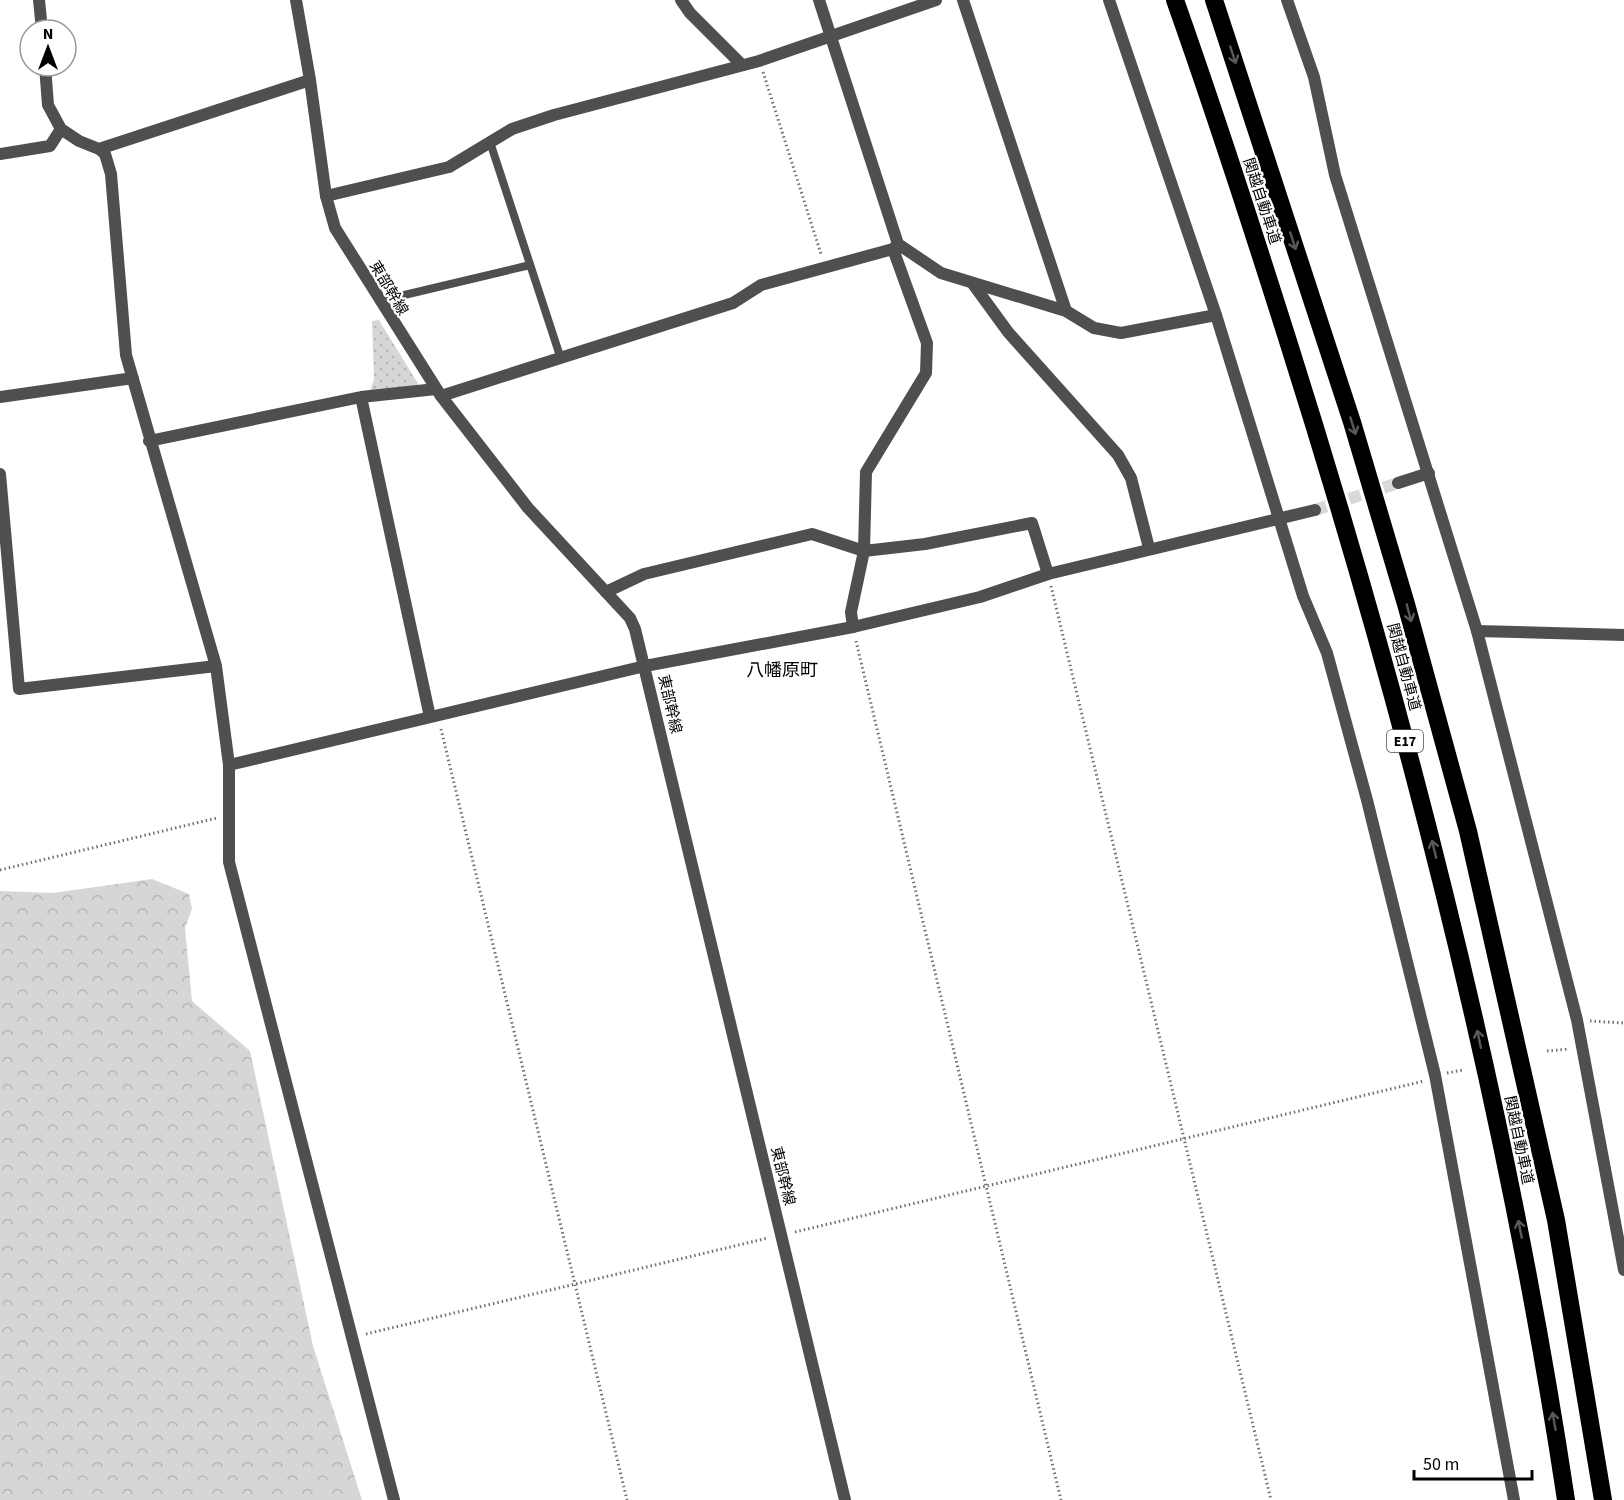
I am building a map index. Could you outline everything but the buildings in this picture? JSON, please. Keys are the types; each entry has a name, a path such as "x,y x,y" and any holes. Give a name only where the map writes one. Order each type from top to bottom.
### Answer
{"highway":[{"name":"関越自動車道","path":"1175,0 1249,219 1316,430 1369,607 1431,837 1520,1225 1566,1500"},
{"name":"関越自動車道","path":"1214,0 1352,422 1406,604 1468,831 1556,1220 1603,1500"}],"street":[{"path":"39,0 41,18"},
{"name":"東部幹線","path":"296,0 326,196 335,228 438,393 528,508 630,618 645,666 845,1500"},
{"path":"681,0 690,13 742,65"},
{"path":"819,0 927,343 926,373 866,472 864,551 851,612 853,627"},
{"path":"326,196 449,166 512,129 554,115 759,61 936,0"},
{"path":"963,0 1066,311"},
{"path":"1109,0 1216,315 1303,596 1327,653 1367,800 1435,1075 1514,1500"},
{"path":"1287,0 1314,77 1335,175 1477,631 1577,1020 1624,1270"},
{"path":"46,78 48,105 61,129 105,154 111,174 126,355 149,441 216,666 229,765 229,862 394,1500"},
{"path":"99,149 310,80"},
{"path":"0,154 50,146 61,129"},
{"path":"149,441 361,397 438,393 734,303 761,285 896,246 941,273 1066,311 1094,328 1121,333 1203,320 1216,315"},
{"path":"974,284 1008,332 1118,455 1131,478 1149,548"},
{"path":"0,397 133,378"},
{"path":"361,397 434,716"},
{"path":"1398,483 1429,473"},
{"path":"0,474 19,688 216,666"},
{"path":"229,765 645,666 853,627 980,597 1048,574 1149,548 1315,510"},
{"path":"606,592 644,574 813,534 864,551 925,544 1032,523 1048,574"},
{"path":"1477,631 1624,635"}],"lane":[{"path":"490,142 560,356"},
{"path":"380,301 530,265"}],"path":[{"path":"759,61 825,267"},
{"path":"1048,574 1271,1500"},
{"path":"853,627 1061,1500"},
{"path":"434,716 627,1500"},
{"path":"0,870 229,815"},
{"path":"1577,1020 1624,1023"},
{"path":"1547,1051 1582,1048"},
{"path":"351,1337 987,1187 1425,1081 1435,1075 1463,1070"}],"green space":[{"path":"379,320 420,387 370,391 374,379 372,321"},
{"path":"152,879 189,894 192,909 185,928 192,1001 250,1051 313,1346 362,1500 0,1500 0,891 53,893"}],"tunnel":[{"path":"1315,510 1398,483"}],"district":[{"name":"八幡原町","path":"782,670"}]}
